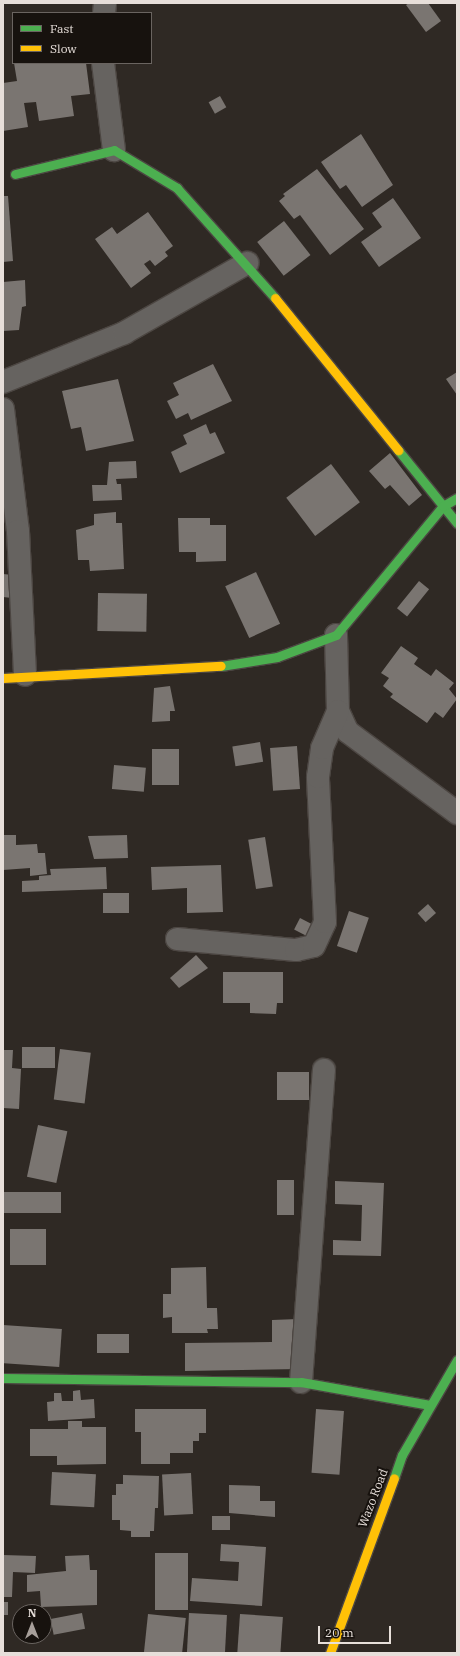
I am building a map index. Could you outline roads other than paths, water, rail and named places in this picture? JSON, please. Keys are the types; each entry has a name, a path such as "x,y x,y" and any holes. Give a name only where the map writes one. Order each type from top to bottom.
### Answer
{"street":[{"path":"103,64 114,150"},
{"path":"15,174 114,150 177,188 247,263 457,523"},
{"path":"3,382 124,333 247,263"},
{"path":"3,409 18,531 25,675"},
{"path":"3,678 25,675 238,664 277,657 336,635 443,506 457,498"},
{"path":"336,635 338,710 348,732 457,813"},
{"path":"176,938 296,950 314,946 325,922 318,777 322,748 338,710"},
{"path":"301,1382 324,1070"},
{"name":"Wazo Road","path":"330,1653 402,1455 457,1360"},
{"path":"3,1378 301,1382 430,1405"}]}
